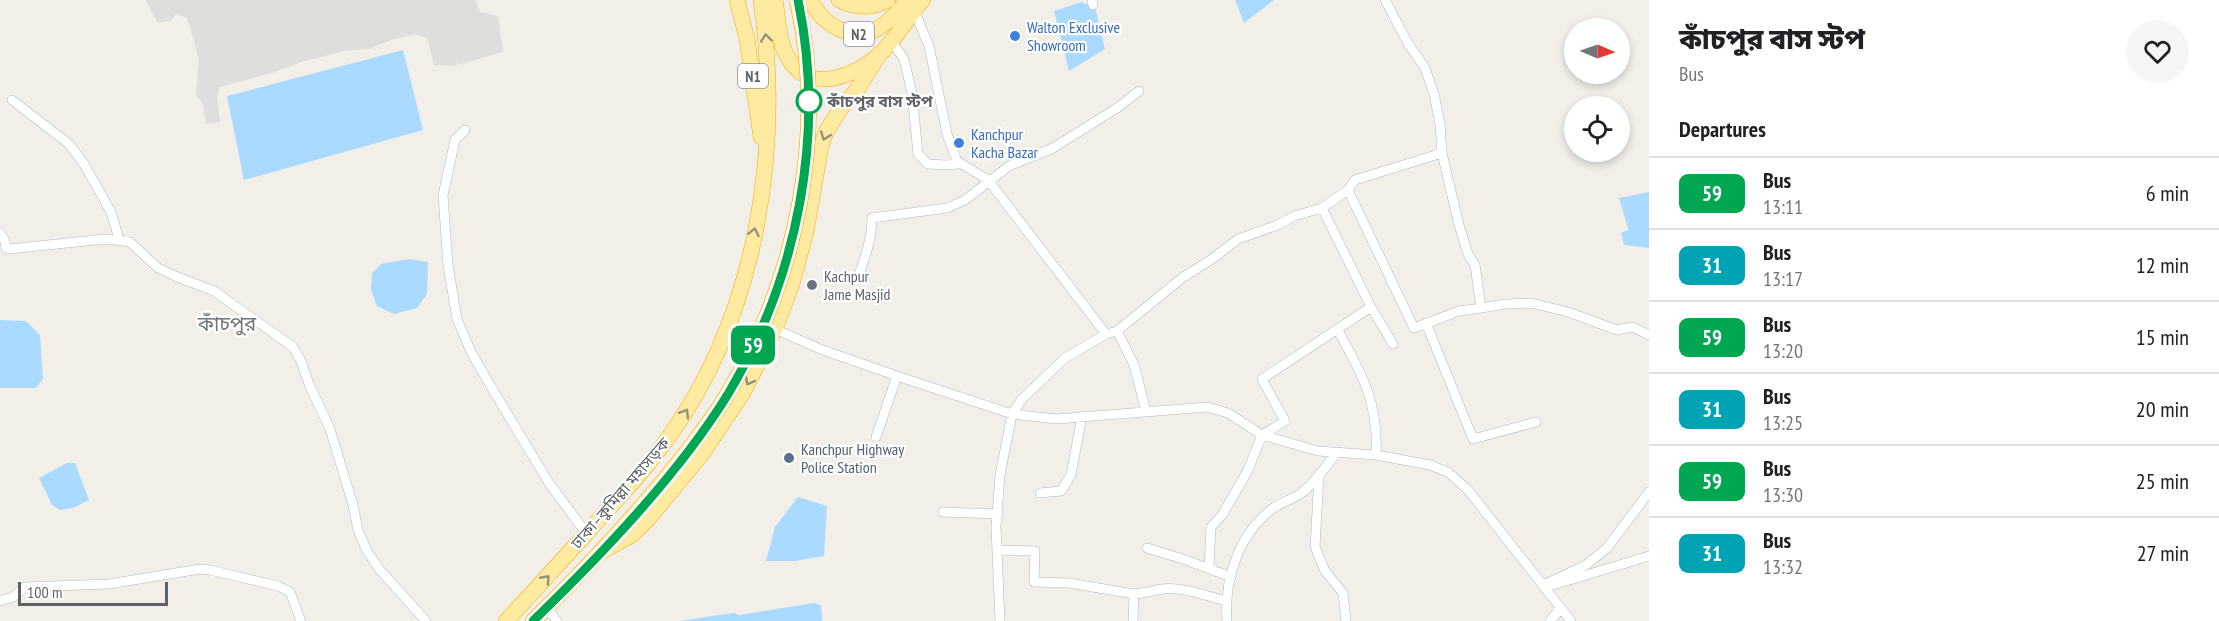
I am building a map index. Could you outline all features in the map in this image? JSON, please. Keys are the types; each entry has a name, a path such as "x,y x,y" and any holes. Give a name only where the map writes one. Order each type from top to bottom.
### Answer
{"highway":[{"name":"N1","path":"736,0 747,39 759,130 766,151"},
{"name":"ঢাকা–কুমিল্লা মহাসড়ক","path":"506,621 636,479 671,434 713,363 748,264 766,151 769,75 761,0"},
{"name":"N2","path":"775,0 785,53 791,63 810,77 822,79 847,76 880,53 892,42 916,3"},
{"name":"ঢাকা–কুমিল্লা মহাসড়ক","path":"533,621 663,483 689,449 727,395 770,309 790,247 801,195 808,127 809,90 798,0"},
{"name":"N2","path":"811,0 831,25 842,31 856,34 868,33 880,28 916,3"},
{"name":"N2","path":"839,0 850,6 863,7 888,0"},
{"path":"599,553 632,535 649,518 702,454 744,391 775,329 792,284 806,232 821,146 826,132 831,121 859,87 880,53"}],"street":[{"path":"1385,0 1409,45 1425,68 1434,94 1442,153 1459,225 1468,254 1475,265 1482,308"},
{"path":"916,3 947,134 959,164"},
{"path":"892,42 904,59 912,93 918,154 928,164 959,164 988,180 1106,334"},
{"path":"858,277 866,246 872,236 872,218 947,208 964,200 1009,166 1053,147 1117,108 1138,91"},
{"path":"12,100 69,144 84,164 111,212 119,239"},
{"path":"465,130 455,140 443,195 448,265 457,319 471,352 549,483 586,533"},
{"path":"1000,621 996,527 1000,475 1012,414 1022,399 1065,358 1106,334 1117,331 1182,278 1238,239 1278,225 1294,216 1322,208 1348,190 1355,180 1442,153"},
{"path":"1348,190 1414,328 1459,311 1505,304 1531,303 1587,318 1617,330 1632,327 1649,335"},
{"path":"1322,208 1371,307 1393,344"},
{"path":"0,233 6,248 9,249 77,241 119,239 130,242 159,268 214,291 293,347 330,429 353,505 358,530 367,551 380,570 426,621"},
{"path":"1209,568 1211,527 1222,514 1248,471 1262,435 1285,421 1262,379 1371,307"},
{"path":"1426,323 1473,439 1536,422"},
{"path":"775,329 820,349 1012,414 1056,419 1207,407 1228,413 1262,435 1318,451 1376,455 1430,465 1448,472 1468,490 1571,621"},
{"path":"1337,329 1354,360 1374,409 1377,431 1376,455"},
{"path":"1117,331 1134,365 1146,411"},
{"path":"876,437 897,376"},
{"path":"1040,493 1061,491 1068,481 1082,416"},
{"path":"1227,621 1227,601 1231,577 1237,555 1248,533 1271,510 1304,491 1337,452"},
{"path":"1319,474 1315,547 1325,571 1343,593 1346,621"},
{"path":"1544,586 1586,565 1607,548 1649,492"},
{"path":"943,512 998,514"},
{"path":"1147,548 1231,577"},
{"path":"998,550 1035,551 1034,582 1069,583 1134,594 1163,589 1227,601"},
{"path":"1544,586 1649,556"},
{"path":"0,601 13,597 25,587 109,584 200,569 278,586 290,592 301,621"},
{"path":"1133,621 1134,594"},
{"path":"547,608 558,621"},
{"path":"1550,621 1561,608"}],"shaded area":[{"path":"145,0 476,0 480,12 498,16 503,52 453,66 434,65 427,38 415,34 369,49 344,51 220,87 217,97 220,122 206,124 203,104 196,96 199,59 187,18 176,14 172,20 158,23"}],"water":[{"path":"1235,0 1274,0 1244,23"},
{"path":"1081,2 1095,7 1105,49 1069,71 1054,11"},
{"path":"403,50 423,130 244,180 227,96"},
{"path":"1649,192 1649,248 1624,245 1621,233 1628,228 1619,198"},
{"path":"409,259 428,262 427,294 417,308 394,314 377,306 371,290 372,273 381,264"},
{"path":"0,320 26,321 40,335 43,379 36,388 0,388"},
{"path":"67,463 75,463 89,500 73,508 60,510 52,505 39,478"},
{"path":"798,497 827,506 824,556 795,561 766,561 775,527"},
{"path":"814,603 821,605 822,621 679,621 734,613 739,615"}],"bus line":[{"name":"59","path":"533,621 663,483 689,449 727,395 770,309 790,247 805,167 809,90 798,0"}],"place":[{"name":"Walton Exclusive Showroom","path":"1015,36"},
{"name":"কাঁচপুর বাস স্টপ","path":"809,101"},
{"name":"Kanchpur Kacha Bazar","path":"959,143"},
{"name":"Kachpur Jame Masjid","path":"812,285"},
{"name":"Kanchpur Highway Police Station","path":"789,458"}],"district":[{"name":"কাঁচপুর","path":"227,324"}]}
